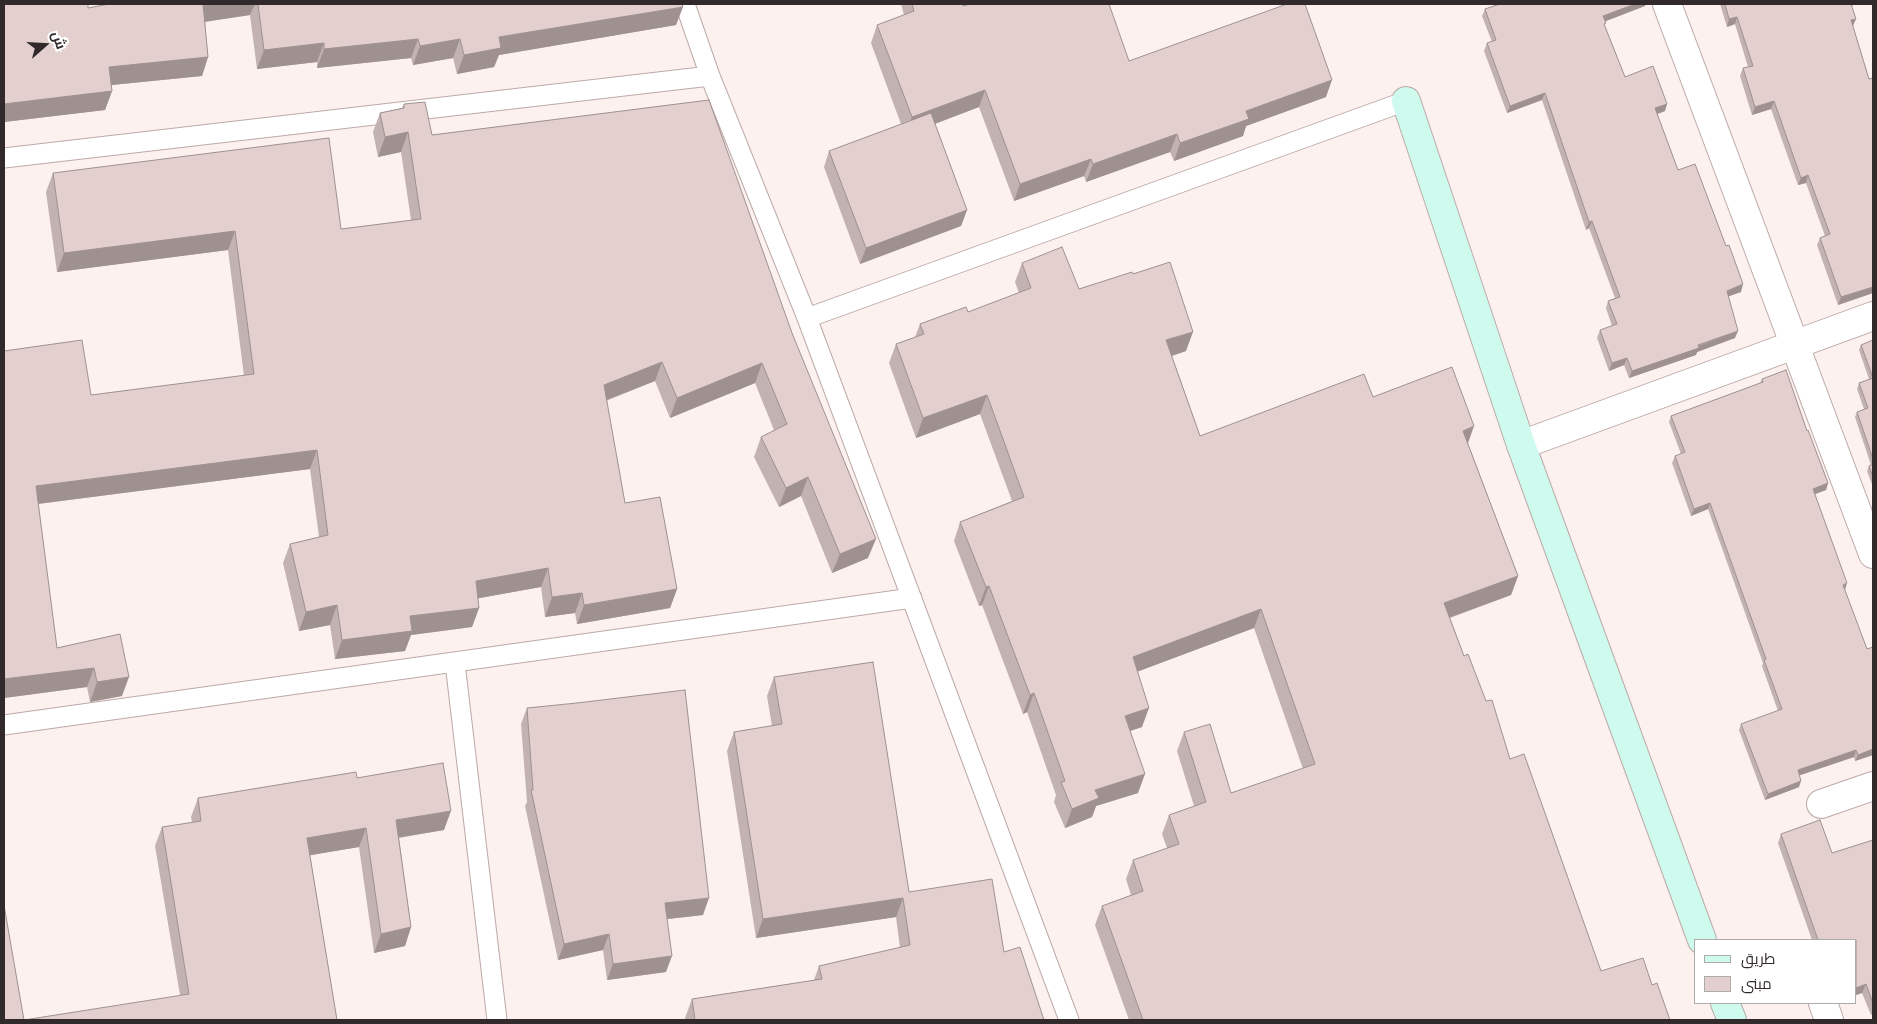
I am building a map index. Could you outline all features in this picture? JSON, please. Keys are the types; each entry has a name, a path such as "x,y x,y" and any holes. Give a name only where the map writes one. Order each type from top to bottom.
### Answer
{"street":[{"path":"1666,4 1873,554"},
{"path":"1406,101 1520,445 1702,939"},
{"path":"1520,445 1873,316"},
{"path":"1821,804 1873,786"},
{"path":"1725,1004 1732,1020"},
{"path":"1823,1004 1829,1020"}],"lane":[{"path":"685,4 710,76 807,318 1070,1020"},
{"path":"4,158 710,76"},
{"path":"807,318 1406,101"},
{"path":"4,725 912,598"},
{"path":"455,663 497,1020"}],"building":[{"path":"4,4 88,4 88,8 109,4 203,4 208,57 109,67 112,91 4,104"},
{"path":"258,4 682,4 683,7 499,37 501,48 464,55 460,39 420,46 418,39 324,49 324,43 264,50"},
{"path":"912,4 963,4 963,6 970,4 1109,4 1129,61 1287,4 1305,4 1332,80 1246,111 1249,119 1180,143 1177,134 1093,164 1091,159 1020,184 985,90 912,117 877,25 914,11"},
{"path":"1500,4 1635,4 1603,16 1606,23 1604,24 1625,77 1653,66 1667,104 1655,108 1678,170 1695,164 1726,246 1729,245 1743,284 1727,291 1738,331 1698,345 1699,348 1632,371 1627,358 1612,363 1600,330 1617,324 1608,301 1620,297 1592,221 1589,222 1545,93 1510,106 1487,43 1496,40 1485,9"},
{"path":"1725,4 1851,4 1856,19 1851,20 1869,79 1873,78 1873,287 1841,297 1820,238 1830,234 1808,175 1801,178 1774,101 1755,107 1743,68 1753,66 1737,17 1729,19"},
{"path":"709,100 792,333 876,539 840,554 808,477 786,488 761,437 787,424 762,363 677,398 662,362 604,385 625,503 660,497 677,589 584,605 582,593 552,597 548,568 476,581 479,608 410,616 412,631 342,640 337,605 306,612 290,544 328,535 317,450 36,486 57,648 120,634 129,677 97,682 94,668 4,679 4,351 82,340 91,395 254,374 235,231 64,253 53,173 329,138 341,229 421,219 408,132 385,137 380,113 404,108 404,104 425,102 432,135"},
{"path":"931,113 967,210 866,248 829,151"},
{"path":"1062,247 1079,289 1170,262 1193,332 1166,340 1200,436 1364,374 1373,397 1452,367 1474,426 1463,431 1518,576 1444,603 1464,656 1468,654 1486,701 1492,700 1510,759 1524,754 1601,971 1643,958 1652,985 1657,983 1670,1020 1143,1020 1102,906 1143,891 1133,860 1179,844 1169,815 1206,802 1184,732 1210,724 1231,793 1315,764 1261,609 1133,657 1149,708 1125,716 1145,774 1095,790 1099,798 1072,809 1061,782 1065,781 1034,693 1030,695 989,586 986,587 960,522 1024,497 987,395 923,418 896,344 924,334 920,324 966,307 968,312 1031,288 1022,263"},
{"path":"1873,340 1873,378 1861,345"},
{"path":"1786,370 1807,431 1828,483 1813,489 1847,583 1843,585 1867,649 1873,647 1873,749 1858,755 1856,750 1798,770 1801,781 1768,794 1741,724 1782,709 1710,503 1694,509 1675,456 1685,452 1671,416 1763,382 1762,379"},
{"path":"1873,378 1873,459 1857,412 1868,408 1859,383"},
{"path":"1873,464 1873,477 1869,466"},
{"path":"873,662 909,892 992,879 1004,952 1020,947 1044,1020 695,1020 692,999 822,979 819,966 910,945 903,898 763,919 734,732 782,724 774,677"},
{"path":"685,690 709,898 665,903 672,956 613,964 609,934 564,944 531,790 533,790 527,708"},
{"path":"443,763 451,811 396,820 411,927 381,934 366,828 307,838 337,1020 24,1020 189,994 162,827 201,821 198,798 356,772 357,778"},
{"path":"1820,820 1832,853 1873,840 1873,1003 1866,984 1857,988 1857,939 1818,939 1781,834"},
{"path":"4,905 24,1020 4,1020"}]}
